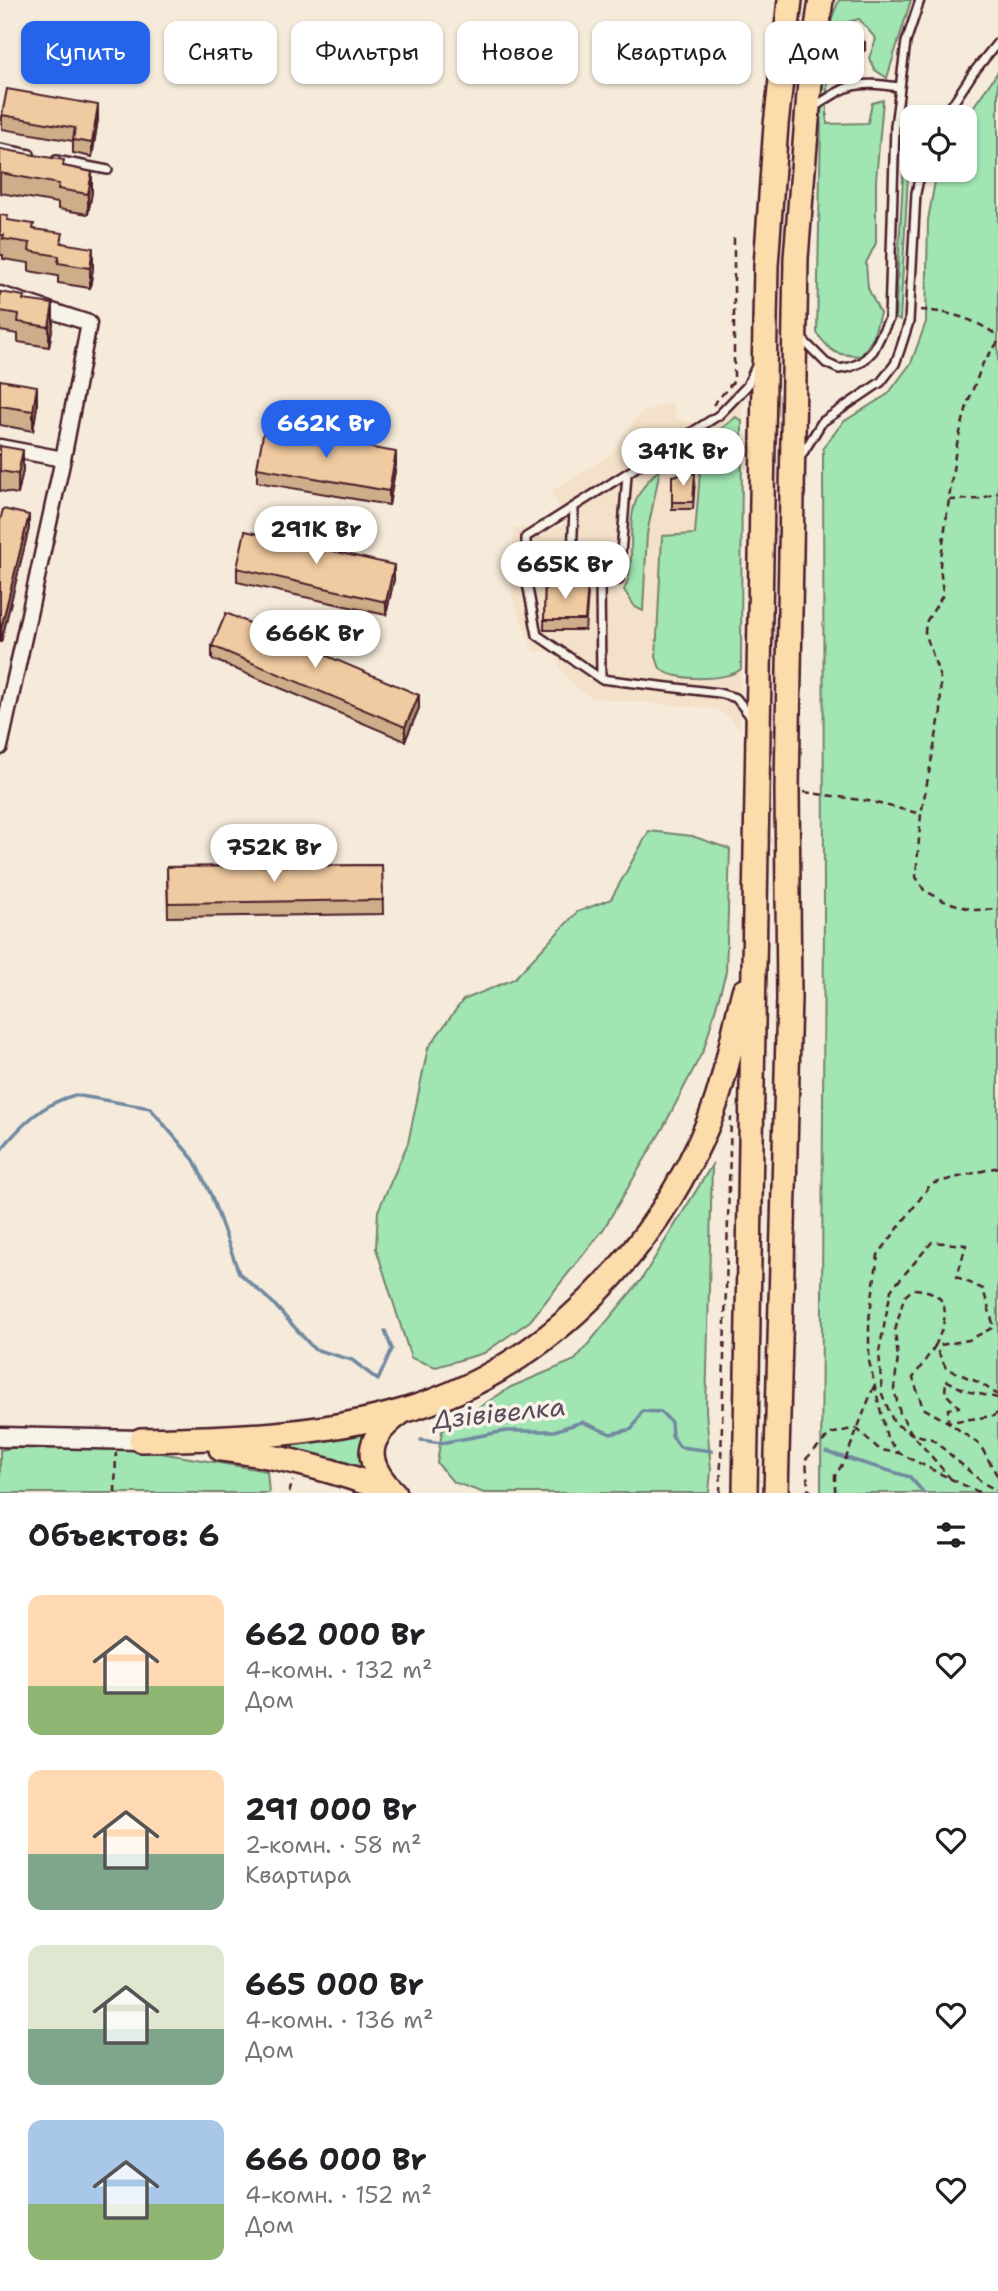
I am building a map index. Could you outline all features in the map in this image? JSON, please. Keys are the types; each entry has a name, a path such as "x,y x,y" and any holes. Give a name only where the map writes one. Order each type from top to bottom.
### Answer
{"highway":[{"path":"744,1493 766,265 776,125 790,0"},
{"path":"817,21 821,0"},
{"path":"819,21 827,0"},
{"path":"776,1493 789,998 787,790 796,258 810,84"},
{"path":"141,1440 302,1432 402,1412 454,1394 549,1337 613,1277 675,1189 711,1116 753,950"},
{"path":"394,1493 377,1473 372,1460 372,1447 382,1428 402,1412"},
{"path":"141,1440 247,1451 365,1482 394,1493"},
{"path":"320,1470 364,1493"}],"street":[{"path":"0,294 89,323 63,459 0,747"},
{"path":"0,447 63,459"},
{"path":"0,1437 141,1440"}],"lane":[{"path":"796,333 826,363 839,369 862,362 873,351 889,319 895,126 906,42 920,0"},
{"path":"952,105 998,42"},
{"path":"807,112 833,94 856,83 899,88"},
{"path":"0,148 108,170"},
{"path":"794,470 822,422 881,382 895,364 905,337 909,310 918,182"},
{"path":"758,730 747,709 736,698 719,693 650,687 601,679 537,635 526,578 526,537 719,415 747,386 764,346"},
{"path":"526,578 619,580 627,475"},
{"path":"571,579 574,509"},
{"path":"600,580 601,679"}],"path":[{"path":"713,405 734,381 734,238"},
{"path":"909,310 946,312 965,317 998,336"},
{"path":"998,342 983,363 968,402 956,448 940,565 943,596 926,622 925,632 940,677 942,711 921,814 916,877 925,890 944,901 974,910 998,909"},
{"path":"949,500 979,499 998,493"},
{"path":"787,790 868,801 921,814"},
{"path":"720,1493 731,1105"},
{"path":"900,1453 887,1438 869,1361 869,1321 878,1255 931,1184 998,1167"},
{"path":"935,1346 969,1340 994,1327 983,1289 957,1277 967,1245 932,1242 891,1290 879,1352 882,1394 894,1423 912,1434 932,1439 983,1483 998,1491"},
{"path":"951,1479 912,1434 900,1413 894,1389 898,1358 895,1331 904,1297 913,1289 927,1290 937,1296 945,1307 945,1324 935,1346 913,1378 923,1408 980,1445 998,1477"},
{"path":"935,1346 946,1368 980,1383 998,1396"},
{"path":"948,1422 948,1409 959,1406 945,1393 946,1380 966,1391 998,1396"},
{"path":"835,1493 835,1476 846,1458 874,1386"},
{"path":"948,1422 998,1413"},
{"path":"856,1428 880,1450 900,1453 981,1493"},
{"path":"813,1493 808,1489 806,1459 830,1434 856,1428"},
{"path":"115,1493 116,1451"}],"shaded area":[{"path":"746,381 742,421 740,418 694,451 700,472 695,534 662,536 656,641 656,657 735,675 741,669 740,730 729,717 716,709 591,698 571,683 560,669 555,652 533,651 511,593 514,528 561,526 565,520 551,491 611,454 639,414 671,401 677,418 697,424 714,412"}],"green space":[{"path":"839,0 911,0 887,78 875,70 869,58 876,39 864,25 864,21 831,21"},
{"path":"998,72 998,1493 821,1493 823,448 843,422 888,394 911,363 926,322 928,220 935,182 977,182 977,105 975,105"},
{"path":"822,84 827,84 827,124 868,123 872,103 883,100 876,180 876,243 866,263 868,288 880,313 873,338 861,356 835,352 817,333"},
{"path":"903,182 908,182 900,320 895,319"},
{"path":"736,417 742,421 741,669 713,678 676,676 660,668 656,657 662,536 695,534 700,472 693,451"},
{"path":"660,470 647,534 643,611 635,607 624,590 631,566 631,526 636,501 642,489"},
{"path":"649,831 692,836 730,849 726,972 704,1049 663,1128 603,1230 530,1321 484,1353 436,1367 411,1358 376,1248 378,1211 408,1143 428,1048 463,1000 514,979 577,912 611,899"},
{"path":"712,1165 706,1411 711,1470 709,1493 484,1493 453,1482 437,1463 442,1431 511,1387 575,1360 641,1280"},
{"path":"370,1428 368,1472 336,1459 274,1448 334,1439"},
{"path":"125,1447 267,1471 269,1493 0,1493 0,1450"}],"building":[{"path":"7,89 98,105 92,143 73,140 75,128 2,115"},
{"path":"0,149 64,160 63,166 92,172 88,194 58,189 59,184 0,173"},
{"path":"0,215 8,216 7,220 34,224 33,229 63,233 61,243 93,248 90,268 58,263 59,256 29,251 30,243 3,239 4,235 0,235"},
{"path":"0,292 24,296 23,300 53,304 49,327 18,322 19,314 0,311"},
{"path":"0,380 37,386 33,411 0,406"},
{"path":"264,429 396,452 389,491 257,468"},
{"path":"0,446 23,450 18,474 0,471"},
{"path":"695,473 693,502 672,502 672,476"},
{"path":"3,509 29,515 0,628 0,521"},
{"path":"245,531 394,565 386,602 237,568"},
{"path":"545,581 588,584 585,620 544,620"},
{"path":"226,613 419,695 405,727 212,646"},
{"path":"382,865 383,900 168,903 167,867"}],"waterway":[{"name":"Дзівівелка","path":"0,1151 42,1110 75,1095 150,1108 194,1160 211,1195 239,1273 272,1302 314,1349 352,1360 378,1380 392,1349 385,1331"},
{"name":"Дзівівелка","path":"421,1440 441,1443 506,1431 554,1431 582,1422 611,1434 632,1429 642,1411 661,1412 671,1422 672,1436 680,1447 712,1451"},
{"name":"Дзівівелка","path":"826,1452 910,1477 924,1493"}]}
